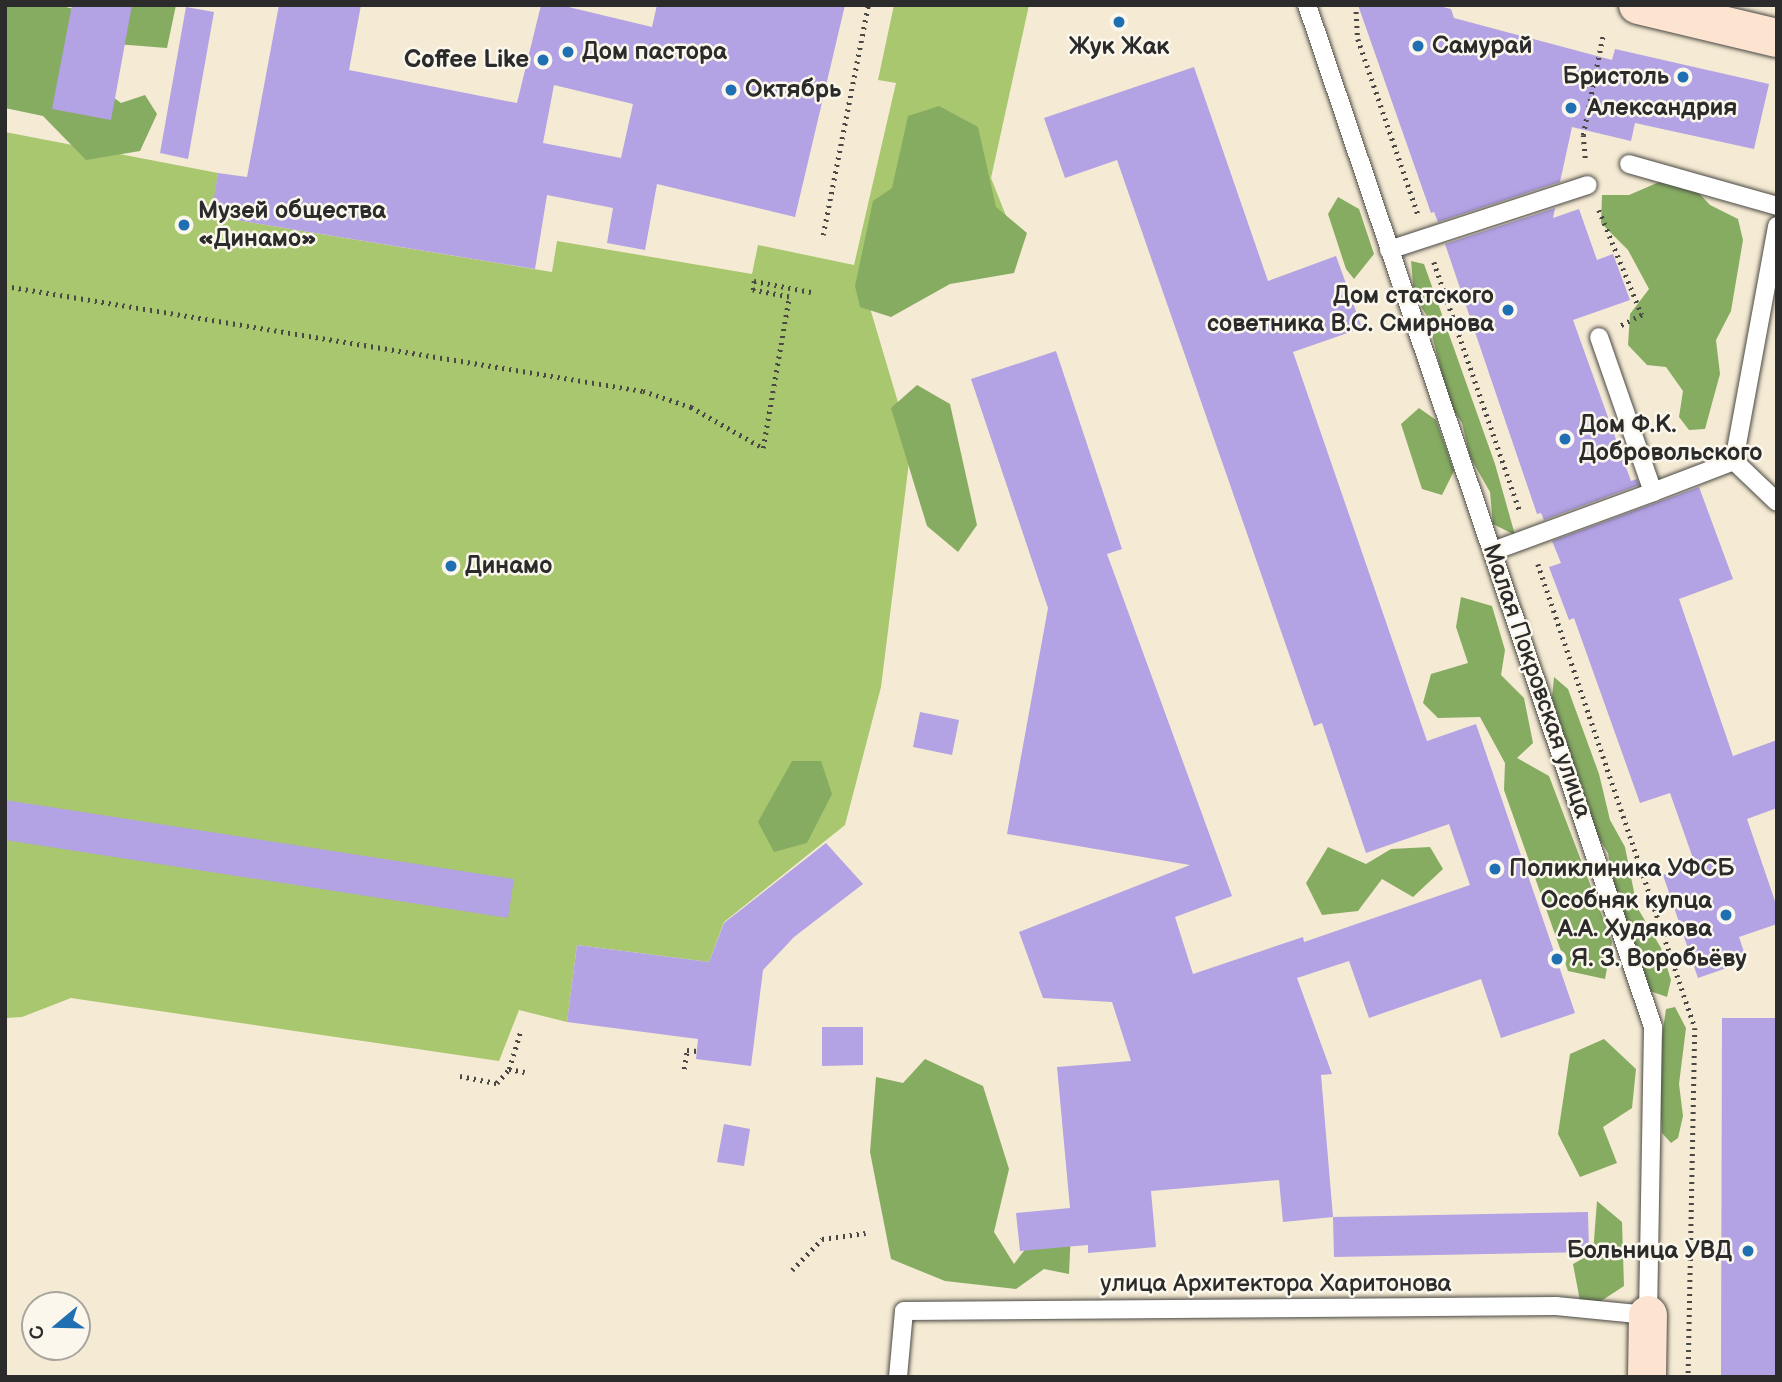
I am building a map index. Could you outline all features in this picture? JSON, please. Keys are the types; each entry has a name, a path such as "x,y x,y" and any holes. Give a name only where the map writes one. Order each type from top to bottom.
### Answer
{"street":[{"path":"1638,5 1777,38"},
{"name":"Малая Покровская улица","path":"1647,1377 1648,1315"}],"lane":[{"name":"Малая Покровская улица","path":"1307,5 1653,1027 1648,1315"},
{"path":"1629,163 1777,206"},
{"path":"1390,250 1588,186"},
{"path":"1734,461 1777,226"},
{"path":"1599,337 1653,492"},
{"path":"1493,551 1734,461"},
{"path":"1734,461 1777,502"},
{"name":"улица Архитектора Харитонова","path":"898,1377 904,1311 1556,1306 1648,1315"}],"path":[{"path":"822,235 868,5"},
{"path":"1599,337 1642,315 1618,249 1588,186 1583,135 1603,35"},
{"path":"5,286 643,391 691,407 762,448 789,297 753,290 754,281 811,292"},
{"path":"460,1076 497,1083 509,1069 520,1033"},
{"path":"684,1069 687,1050 697,1051"},
{"path":"509,1069 525,1072"},
{"path":"792,1270 822,1239 866,1233"}],"green space":[{"path":"5,5 57,5 117,19 129,5 176,5 167,48 116,44 89,79 121,103 145,95 157,114 140,151 86,160 43,116 5,108"},
{"name":"Динамо","path":"894,5 1029,5 991,178 1018,246 870,308 911,446 881,687 845,825 724,922 709,962 577,945 567,1022 519,1010 499,1061 71,998 22,1017 5,1018 5,132 218,173 212,216 552,272 557,241 752,274 758,245 854,265 896,83 878,80"},
{"path":"939,106 978,127 996,207 1027,233 1014,273 950,284 891,317 860,307 855,286 873,201 892,188 908,116"},
{"path":"1680,173 1710,205 1738,219 1743,240 1731,311 1716,340 1720,374 1705,429 1689,430 1679,417 1683,391 1666,367 1647,365 1628,345 1630,314 1649,289 1628,250 1601,223 1602,195 1629,195"},
{"path":"1338,197 1359,209 1374,254 1354,279 1346,269 1328,214"},
{"path":"1411,261 1424,264 1495,464 1515,535 1493,524 1490,492 1470,457 1462,423 1450,405 1427,316 1414,295"},
{"path":"917,385 950,404 977,525 958,552 927,526 891,408"},
{"path":"1419,408 1436,420 1454,471 1442,495 1422,489 1401,424"},
{"path":"1461,597 1492,606 1505,650 1501,675 1524,698 1533,743 1517,758 1549,776 1612,942 1605,979 1568,971 1504,790 1505,763 1480,717 1438,718 1423,703 1431,674 1468,663 1456,627"},
{"path":"1554,677 1568,689 1599,774 1610,820 1625,847 1637,907 1661,948 1671,980 1667,997 1650,991 1616,896 1608,853 1592,827 1552,698"},
{"path":"792,761 821,761 832,794 807,843 774,852 758,822"},
{"path":"1328,847 1366,864 1391,849 1430,847 1443,869 1413,897 1382,879 1358,911 1322,915 1306,883"},
{"path":"1675,1007 1686,1028 1679,1084 1683,1116 1678,1138 1671,1143 1662,1133 1658,1064 1666,1009"},
{"path":"1604,1039 1636,1069 1632,1108 1603,1127 1617,1163 1580,1177 1558,1134 1570,1054"},
{"path":"925,1059 983,1086 1009,1169 994,1232 1014,1264 1042,1227 1071,1231 1069,1274 1044,1269 1016,1289 945,1281 891,1259 870,1152 876,1077 903,1083"},
{"path":"1597,1201 1622,1222 1624,1286 1601,1301 1580,1301 1573,1264 1593,1253"}],"building":[{"path":"72,5 132,5 111,120 52,109"},
{"path":"279,5 361,5 349,70 517,103 541,5 560,5 652,27 657,5 845,5 795,217 657,184 645,250 607,243 613,208 547,195 535,269 211,216 218,173 247,177","holes":["554,85 633,104 621,158 543,143"]},
{"path":"1358,5 1435,5 1451,9 1454,18 1612,60 1615,49 1769,84 1754,149 1635,123 1631,141 1572,127 1560,182 1438,222 1434,212 1431,213"},
{"path":"186,7 214,12 188,159 160,153"},
{"path":"1194,67 1268,281 1336,256 1362,328 1293,352 1427,741 1476,724 1575,1013 1501,1038 1481,979 1369,1018 1349,961 1297,978 1332,1074 1321,1075 1333,1217 1283,1222 1279,1180 1151,1191 1156,1247 1088,1253 1088,1245 1020,1251 1016,1213 1070,1208 1057,1067 1131,1061 1112,1002 1043,998 1019,932 1190,865 1007,834 1048,608 971,379 1056,351 1122,549 1107,554 1232,896 1175,917 1193,974 1303,937 1304,942 1470,885 1449,824 1366,853 1322,723 1314,726 1117,160 1065,178 1044,118"},
{"path":"1555,208 1553,218 1579,209 1597,260 1613,254 1630,300 1573,320 1631,481 1637,479 1639,485 1544,520 1541,513 1537,514 1445,244"},
{"path":"1699,487 1733,579 1679,599 1733,756 1777,740 1777,808 1747,819 1777,907 1777,924 1739,937 1747,961 1698,978 1663,875 1695,864 1670,793 1640,803 1574,618 1569,620 1549,567 1561,563 1552,541"},
{"path":"920,712 959,720 952,755 913,747"},
{"path":"5,800 514,879 508,918 5,840"},
{"path":"826,843 863,884 794,937 763,970 751,1066 696,1059 698,1039 567,1022 577,945 709,962 724,923"},
{"name":"Больница УВД","path":"1722,1018 1777,1018 1777,1377 1721,1377"},
{"path":"822,1027 863,1027 863,1065 822,1066"},
{"path":"724,1124 750,1129 744,1166 717,1162"},
{"path":"1588,1212 1589,1252 1334,1257 1333,1217"}],"place":[{"name":"Жук Жак","path":"1119,22"},
{"name":"Самурай","path":"1418,46"},
{"name":"Дом пастора","path":"568,52"},
{"name":"Coffee Like","path":"543,60"},
{"name":"Бристоль","path":"1683,77"},
{"name":"Октябрь","path":"731,90"},
{"name":"Александрия","path":"1571,108"},
{"name":"Музей общества «Динамо»","path":"184,225"},
{"name":"Дом статского советника В.С. Смирнова","path":"1508,310"},
{"name":"Дом Ф.К. Добровольского","path":"1565,439"},
{"name":"Динамо","path":"451,566"},
{"name":"Поликлиника УФСБ","path":"1495,869"},
{"name":"Особняк купца А.А. Худякова","path":"1726,915"},
{"name":"Я. З. Воробьёву","path":"1557,959"},
{"name":"Больница УВД","path":"1748,1251"}]}
